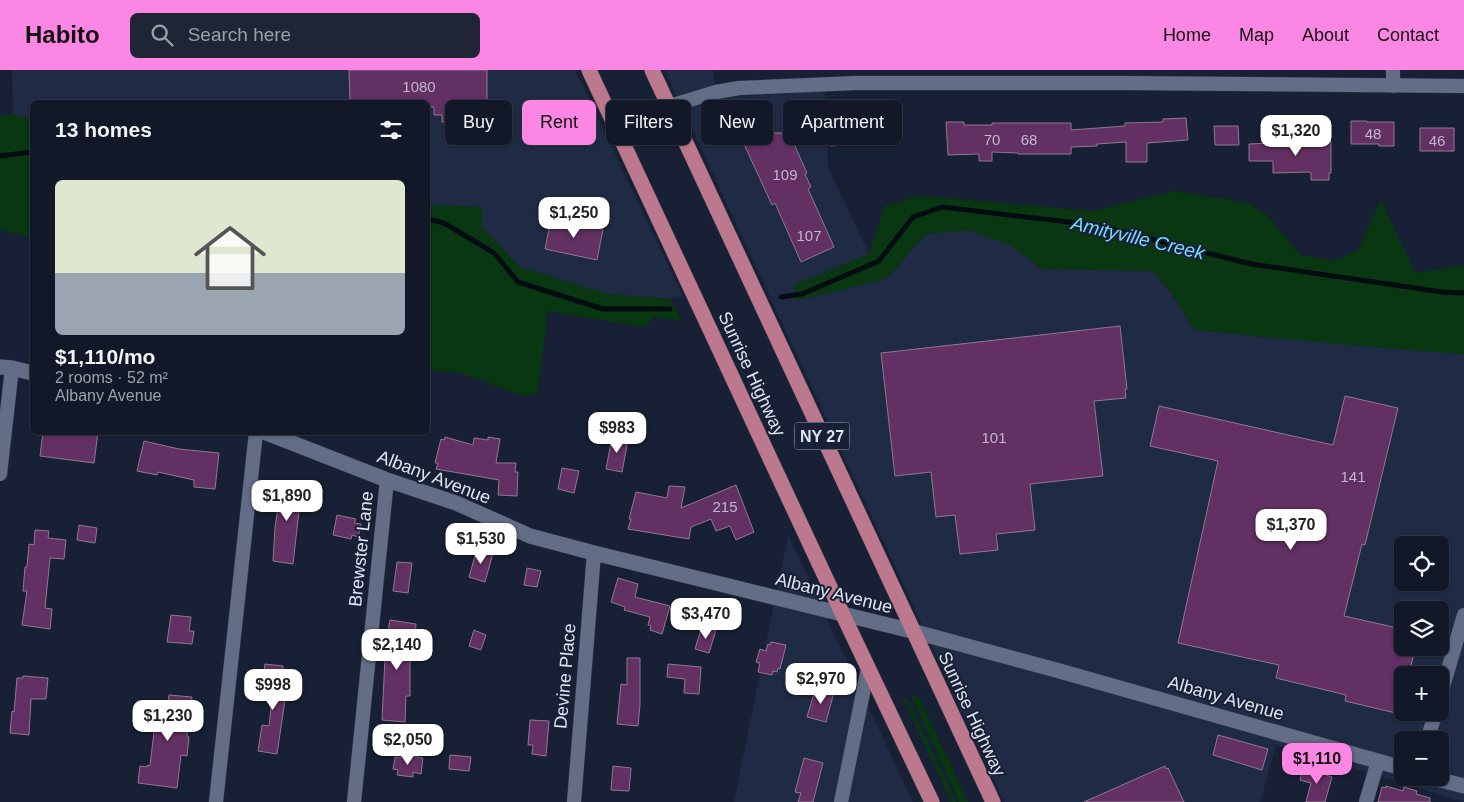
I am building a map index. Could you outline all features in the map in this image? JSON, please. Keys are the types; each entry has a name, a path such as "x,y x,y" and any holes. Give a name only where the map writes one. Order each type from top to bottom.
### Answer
{"highway":[{"name":"Sunrise Highway","path":"589,70 932,802"},
{"name":"Sunrise Highway","path":"652,70 667,100"},
{"name":"Sunrise Highway","path":"688,145 993,802"}],"street":[{"path":"1393,70 1393,86"},
{"path":"690,100 716,92 739,88 856,77 1124,77 1393,86 1464,86"},
{"path":"0,474 6,368 30,373"},
{"path":"216,802 256,435"},
{"name":"Albany Avenue","path":"272,435 387,480 456,503 530,536 912,631 1394,766"},
{"name":"Brewster Lane","path":"354,802 387,480"},
{"name":"Devine Place","path":"574,802 594,553"},
{"path":"1449,666 1464,615"},
{"path":"841,802 868,668"},
{"path":"1366,802 1378,761"},
{"path":"1449,782 1464,786"}],"shaded area":[{"path":"12,70 575,70 589,100 522,100 522,145 596,145 596,114 606,135 606,145 611,145 683,296 670,299 608,294 520,267 482,227 482,207 430,205 430,100 30,100 30,119 13,114"},
{"path":"665,70 713,70 717,98 825,91 825,100 783,100 783,145 827,145 828,168 869,254 794,285 886,279 926,234 969,230 1012,246 1042,269 1153,271 1173,296 1194,330 1464,354 1464,802 1411,786 1449,786 1449,731 1394,731 1394,781 1276,745 1260,802 1004,802 691,126 691,100 679,100"},
{"path":"788,535 913,802 734,802"}],"green space":[{"path":"13,114 30,119 30,237 0,230 0,116"},
{"path":"1173,191 1248,203 1268,216 1300,255 1334,261 1358,250 1381,199 1415,273 1464,265 1464,354 1194,330 1173,296 1153,271 1042,269 1012,246 969,230 926,234 886,279 796,301 794,285 869,254 885,206 919,196 1094,211"},
{"path":"430,205 482,207 482,227 520,267 608,294 670,299 682,321 654,317 645,327 548,311 538,392 526,397 461,373 430,370"},
{"path":"902,696 908,699 956,802 951,802"},
{"path":"911,696 919,697 968,802 959,802"}],"building":[{"path":"349,70 487,70 487,100 445,100 445,122 442,122 442,115 434,115 434,107 430,107 430,100 350,100"},
{"path":"1186,118 1188,140 1147,143 1147,162 1126,162 1126,142 1071,147 1071,154 992,152 992,161 979,161 979,154 948,155 946,122 964,122 964,125 1071,123 1071,130 1125,126 1125,123 1163,122 1163,119"},
{"path":"1351,121 1394,122 1394,146 1351,144"},
{"path":"1214,126 1238,126 1239,145 1215,145"},
{"path":"1420,128 1454,128 1454,151 1420,151"},
{"path":"773,133 783,133 783,145 794,145 807,173 805,174 811,187 808,189 834,247 801,262 775,203 772,205 744,145 773,145"},
{"path":"1273,140 1331,141 1331,173 1329,173 1329,180 1311,180 1311,173 1309,172 1273,173 1273,161 1249,161 1249,144 1273,143"},
{"path":"551,219 603,229 597,260 545,249"},
{"path":"1120,326 1127,389 1125,389 1126,398 1094,401 1103,476 1030,484 1035,530 996,534 998,550 960,554 955,515 936,517 931,472 895,476 881,353"},
{"path":"1345,396 1398,408 1365,545 1362,544 1344,616 1394,627 1394,656 1413,656 1411,666 1394,666 1394,713 1345,701 1346,695 1276,678 1279,665 1178,643 1218,461 1150,446 1159,406 1333,445"},
{"path":"43,435 98,435 94,463 40,456"},
{"path":"445,437 473,445 474,438 488,440 488,437 500,439 496,463 516,463 515,472 518,472 517,496 498,495 499,480 436,469 438,463 435,463 441,439 444,440"},
{"path":"612,437 628,440 622,472 606,469"},
{"path":"144,441 179,449 219,453 215,489 194,487 194,480 158,472 157,475 137,471"},
{"path":"562,468 579,471 574,493 558,489"},
{"path":"282,481 302,484 301,486 303,486 293,564 273,561 275,528"},
{"path":"736,485 754,532 736,540 730,526 716,531 711,519 691,527 689,539 628,529 636,492 667,498 669,486 685,487 681,508"},
{"path":"337,515 356,519 354,523 361,524 358,537 352,535 351,539 333,535"},
{"path":"79,525 97,528 95,543 77,540"},
{"path":"35,530 49,531 48,538 66,540 64,559 50,558 45,608 52,609 50,629 22,625 27,591 23,591 25,567 27,567 29,544 34,545"},
{"path":"477,549 493,553 485,582 469,577"},
{"path":"397,562 412,563 408,593 393,591"},
{"path":"527,568 541,571 537,587 524,585"},
{"path":"618,578 638,584 635,597 670,606 662,634 650,630 651,626 648,625 650,617 624,610 625,607 611,602"},
{"path":"171,615 191,617 189,631 194,631 192,644 167,642"},
{"path":"390,620 416,624 415,636 410,635 410,696 406,696 405,722 382,720 385,658 387,658 386,642"},
{"path":"702,626 716,630 709,653 695,649"},
{"path":"474,630 486,635 481,650 469,646"},
{"path":"771,642 786,645 780,669 778,668 777,672 773,671 772,675 758,672 760,663 756,662 760,649 766,651 768,644 770,645"},
{"path":"627,658 640,658 638,726 617,724 621,684 627,685"},
{"path":"265,664 283,666 279,699 285,700 277,754 258,751 262,725 269,726 272,699 266,698 268,677 263,677"},
{"path":"668,664 701,667 699,694 684,693 685,679 667,677"},
{"path":"23,676 48,678 46,699 31,699 29,735 10,733 17,678 23,678"},
{"path":"816,687 834,692 826,722 807,717"},
{"path":"169,695 192,697 187,736 189,737 187,756 181,755 177,788 138,783 140,766 150,766 156,714 150,713 151,701 168,703"},
{"path":"530,720 549,721 546,756 532,754 533,745 528,745"},
{"path":"1218,735 1268,749 1262,770 1213,755"},
{"path":"401,755 423,758 421,774 413,772 413,777 397,775 398,770 393,769 395,757 401,758"},
{"path":"450,755 471,757 469,771 449,769"},
{"path":"804,758 823,763 813,802 798,802 801,793 795,792"},
{"path":"613,766 631,768 629,791 611,790"},
{"path":"1165,766 1166,769 1168,768 1184,802 1084,802"},
{"path":"1303,768 1332,777 1325,802 1306,802 1311,783 1300,780"},
{"path":"1386,786 1403,791 1404,787 1417,791 1416,794 1430,798 1430,802 1378,802 1382,787 1386,788"}],"waterway":[{"name":"Amityville Creek","path":"0,156 30,152"},
{"name":"Amityville Creek","path":"781,297 802,294 879,261 913,217 942,207 1095,225 1251,264 1442,292 1464,293"},
{"name":"Amityville Creek","path":"430,220 444,223 494,253 518,282 603,309 670,309"}]}
